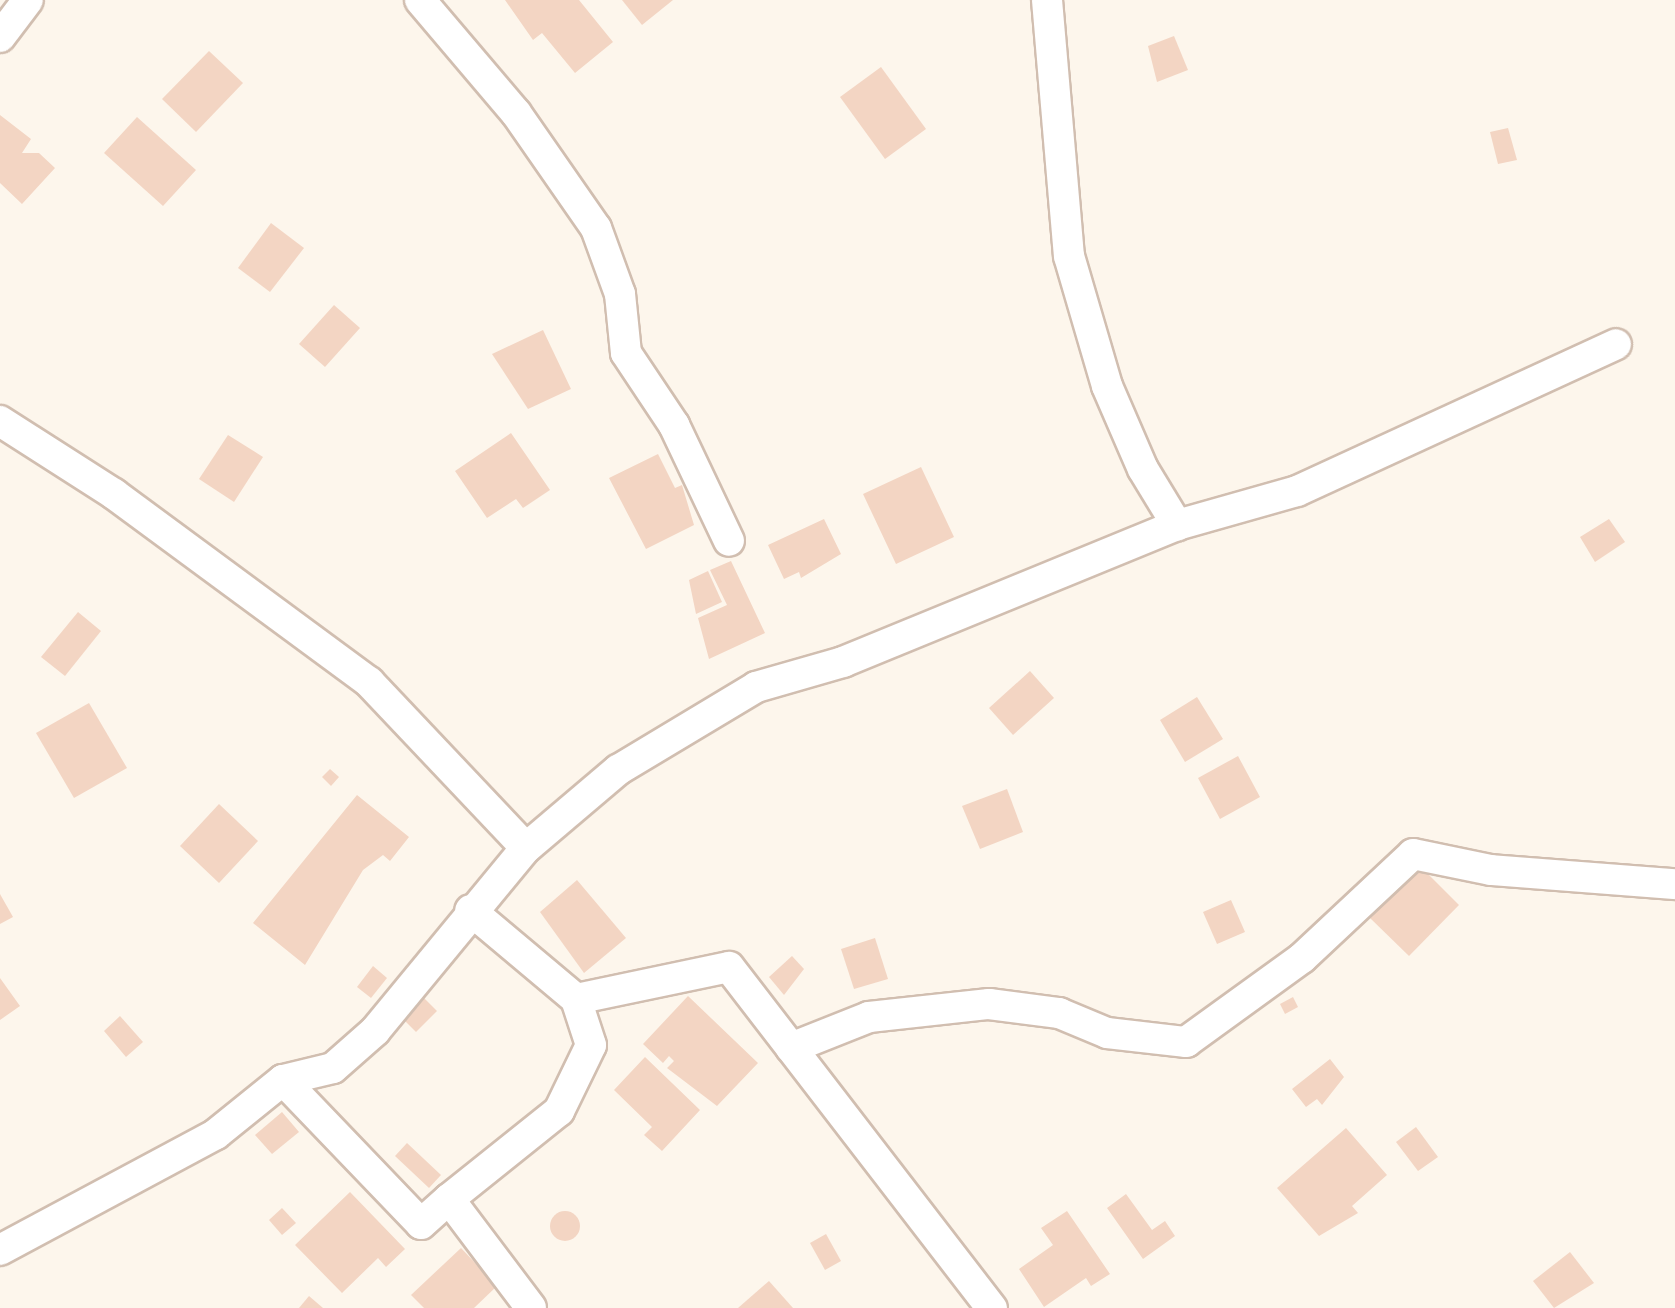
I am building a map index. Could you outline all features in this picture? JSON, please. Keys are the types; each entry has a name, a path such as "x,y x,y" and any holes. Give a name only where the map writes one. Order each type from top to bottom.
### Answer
{"street":[{"path":"0,37 28,0"},
{"path":"420,0 516,113 596,228 620,294 626,353 674,425 729,541"},
{"path":"1047,0 1069,256 1107,386 1143,469 1177,525"},
{"path":"0,1250 216,1134 283,1080 333,1068 375,1031 470,910 526,848 618,770 756,687 843,662 1177,525 1297,491 1616,344"},
{"path":"0,421 114,494 369,682 526,848"},
{"path":"791,1048 869,1017 989,1004 1059,1013 1107,1033 1186,1042 1302,958 1413,854 1491,870 1675,884"},
{"path":"283,1080 421,1224 559,1111 591,1045 576,999 470,910"},
{"path":"576,999 729,967 992,1308"},
{"path":"449,1199 531,1308"}],"building":[{"path":"505,0 579,0 613,42 575,73 542,33 533,40"},
{"path":"622,0 673,0 642,25"},
{"path":"1174,36 1188,70 1157,82 1148,46"},
{"path":"209,51 243,83 196,132 162,99"},
{"path":"881,67 926,129 885,159 840,97"},
{"path":"0,115 31,139 22,153 39,153 55,168 22,204 0,183"},
{"path":"137,117 196,170 163,206 104,153"},
{"path":"1508,128 1517,160 1498,164 1490,132"},
{"path":"271,223 304,248 270,292 238,268"},
{"path":"334,305 360,328 325,367 299,344"},
{"path":"543,330 571,389 528,409 492,354"},
{"path":"511,433 550,490 523,508 516,499 487,518 455,471"},
{"path":"228,435 263,457 234,502 199,479"},
{"path":"658,454 675,488 682,485 694,525 646,549 609,478"},
{"path":"921,467 954,537 896,564 863,494"},
{"path":"824,519 841,554 801,578 799,572 784,579 768,545"},
{"path":"1609,519 1625,542 1595,562 1580,537"},
{"path":"731,561 765,633 709,659 698,618 727,605 710,570"},
{"path":"708,571 722,602 696,614 689,580"},
{"path":"78,612 101,631 65,676 41,657"},
{"path":"1030,671 1054,698 1013,735 989,708"},
{"path":"1197,697 1223,739 1185,762 1160,720"},
{"path":"89,703 127,768 74,798 36,733"},
{"path":"1238,756 1260,797 1220,819 1198,778"},
{"path":"330,769 339,777 331,786 322,777"},
{"path":"1007,789 1023,832 980,849 962,806"},
{"path":"357,795 409,837 390,861 383,855 363,870 305,965 253,923"},
{"path":"219,804 258,841 219,883 180,846"},
{"path":"1421,867 1459,905 1409,956 1370,918"},
{"path":"577,880 626,938 584,973 540,912"},
{"path":"0,894 13,917 0,924"},
{"path":"1231,900 1245,932 1217,944 1203,912"},
{"path":"875,938 888,979 854,989 841,949"},
{"path":"792,956 804,969 784,995 769,977"},
{"path":"373,966 387,978 371,998 357,987"},
{"path":"0,978 20,1006 0,1020"},
{"path":"422,996 437,1011 416,1032 401,1017"},
{"path":"688,996 758,1063 717,1106 667,1068 674,1061 669,1056 663,1063 643,1044"},
{"path":"1293,997 1298,1007 1285,1014 1280,1004"},
{"path":"120,1016 143,1042 126,1057 104,1031"},
{"path":"645,1057 700,1110 662,1151 644,1135 652,1127 614,1090"},
{"path":"1330,1059 1344,1077 1322,1105 1317,1099 1306,1107 1292,1089"},
{"path":"282,1112 299,1132 272,1154 255,1135"},
{"path":"1416,1127 1438,1157 1418,1171 1396,1142"},
{"path":"1346,1128 1387,1175 1352,1206 1358,1213 1319,1236 1277,1188"},
{"path":"407,1143 441,1175 429,1188 395,1156"},
{"path":"350,1192 405,1249 386,1267 378,1258 342,1293 295,1245"},
{"path":"1126,1194 1152,1230 1165,1221 1175,1236 1143,1259 1107,1208"},
{"path":"282,1208 296,1223 282,1235 269,1220"},
{"path":"565,1211 571,1212 579,1220 579,1232 571,1240 565,1241 559,1240 551,1232 550,1226 551,1220 559,1212"},
{"path":"1067,1211 1110,1274 1091,1286 1086,1278 1044,1307 1019,1269 1053,1245 1041,1228"},
{"path":"826,1234 841,1261 825,1270 810,1243"},
{"path":"461,1248 497,1286 474,1308 424,1308 411,1295"},
{"path":"1570,1252 1594,1283 1554,1308 1533,1281"},
{"path":"769,1281 793,1308 738,1308"},
{"path":"309,1296 323,1308 299,1308"}]}
